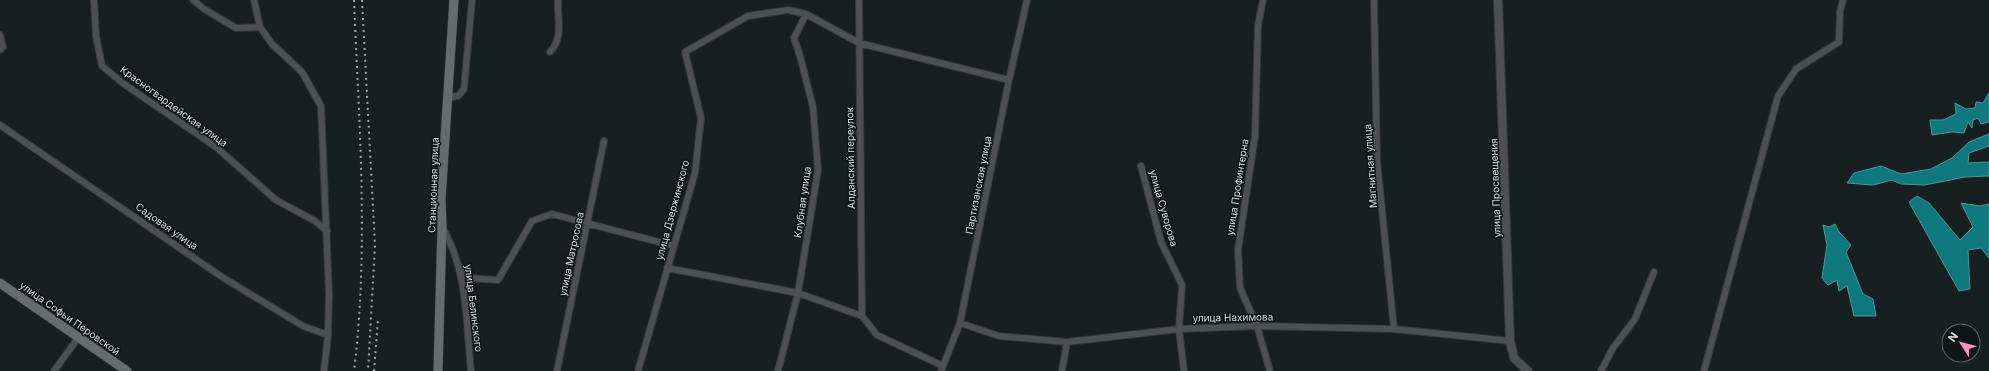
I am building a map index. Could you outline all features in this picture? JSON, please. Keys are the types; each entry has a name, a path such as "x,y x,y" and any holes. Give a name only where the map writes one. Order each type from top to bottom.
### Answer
{"main road":[{"name":"Станционная улица","path":"438,371 442,199 454,0"},
{"name":"улица Софьи Перовской","path":"0,283 127,371"}],"street":[{"name":"Красногвардейская улица","path":"94,0 96,36 102,66 124,84 216,147 276,200 315,221 327,231"},
{"path":"193,0 204,9 236,28 260,27"},
{"path":"254,0 260,27 272,44 302,72 321,106 329,294 328,335 324,371"},
{"path":"447,98 458,96 464,89 472,0"},
{"path":"550,52 554,48 560,29 558,0"},
{"name":"Алданский переулок","path":"859,0 862,316"},
{"name":"Партизанская улица","path":"942,368 960,323 1009,80 1027,0"},
{"name":"улица Профинтерна","path":"1263,0 1258,25 1255,136 1238,250 1240,288 1257,326 1270,371"},
{"name":"Магнитная улица","path":"1374,0 1377,160 1394,329"},
{"name":"улица Просвещения","path":"1498,0 1510,340 1514,358 1524,369"},
{"path":"1704,371 1778,96 1796,69 1839,42 1841,20 1840,11 1843,0"},
{"name":"улица Дзержинского","path":"638,371 695,173 701,118 685,52 748,16 788,10 806,14"},
{"path":"806,14 859,43 1009,80"},
{"name":"Клубная улица","path":"778,371 798,293 818,170 813,107 794,38 806,14"},
{"path":"0,35 3,47 0,50"},
{"name":"Садовая улица","path":"0,125 222,277 303,326 328,335"},
{"name":"улица Матросова","path":"557,371 604,141"},
{"name":"улица Суворова","path":"1141,166 1161,242 1182,285 1179,329 1184,371"},
{"path":"460,267 468,278 498,280 532,221 552,214 674,246"},
{"name":"улица Белинского","path":"442,227 451,242 460,267 471,371"},
{"path":"667,268 798,293 862,316 877,335 942,368"},
{"path":"1601,371 1613,348 1635,319 1654,272"},
{"name":"улица Нахимова","path":"960,323 999,336 1067,342 1179,329 1257,326 1394,329 1510,340"},
{"path":"54,371 78,338"},
{"path":"1062,371 1067,342"}],"water":[{"path":"1989,93 1989,122 1981,124 1978,118 1973,120 1972,128 1968,122 1964,133 1952,132 1932,135 1930,120 1943,120 1956,114 1955,103 1966,109 1975,108 1976,102 1983,103"},
{"path":"1989,134 1989,146 1969,153 1968,163 1989,162 1989,176 1965,177 1925,185 1901,184 1892,180 1873,185 1847,183 1854,173 1881,166 1901,174 1931,169 1952,158 1969,142"},
{"path":"1917,196 1929,203 1960,240 1973,227 1961,203 1980,206 1989,204 1989,258 1981,248 1968,250 1970,289 1959,291 1909,202"},
{"path":"1835,224 1839,232 1851,245 1846,252 1863,294 1873,299 1876,316 1854,316 1847,286 1839,291 1837,280 1828,285 1822,278 1827,245 1823,225 1829,227"}],"railway":[{"path":"354,0 362,186 361,279 359,325 354,371"},
{"path":"362,0 375,245 368,371"},
{"path":"374,371 378,319"}]}
